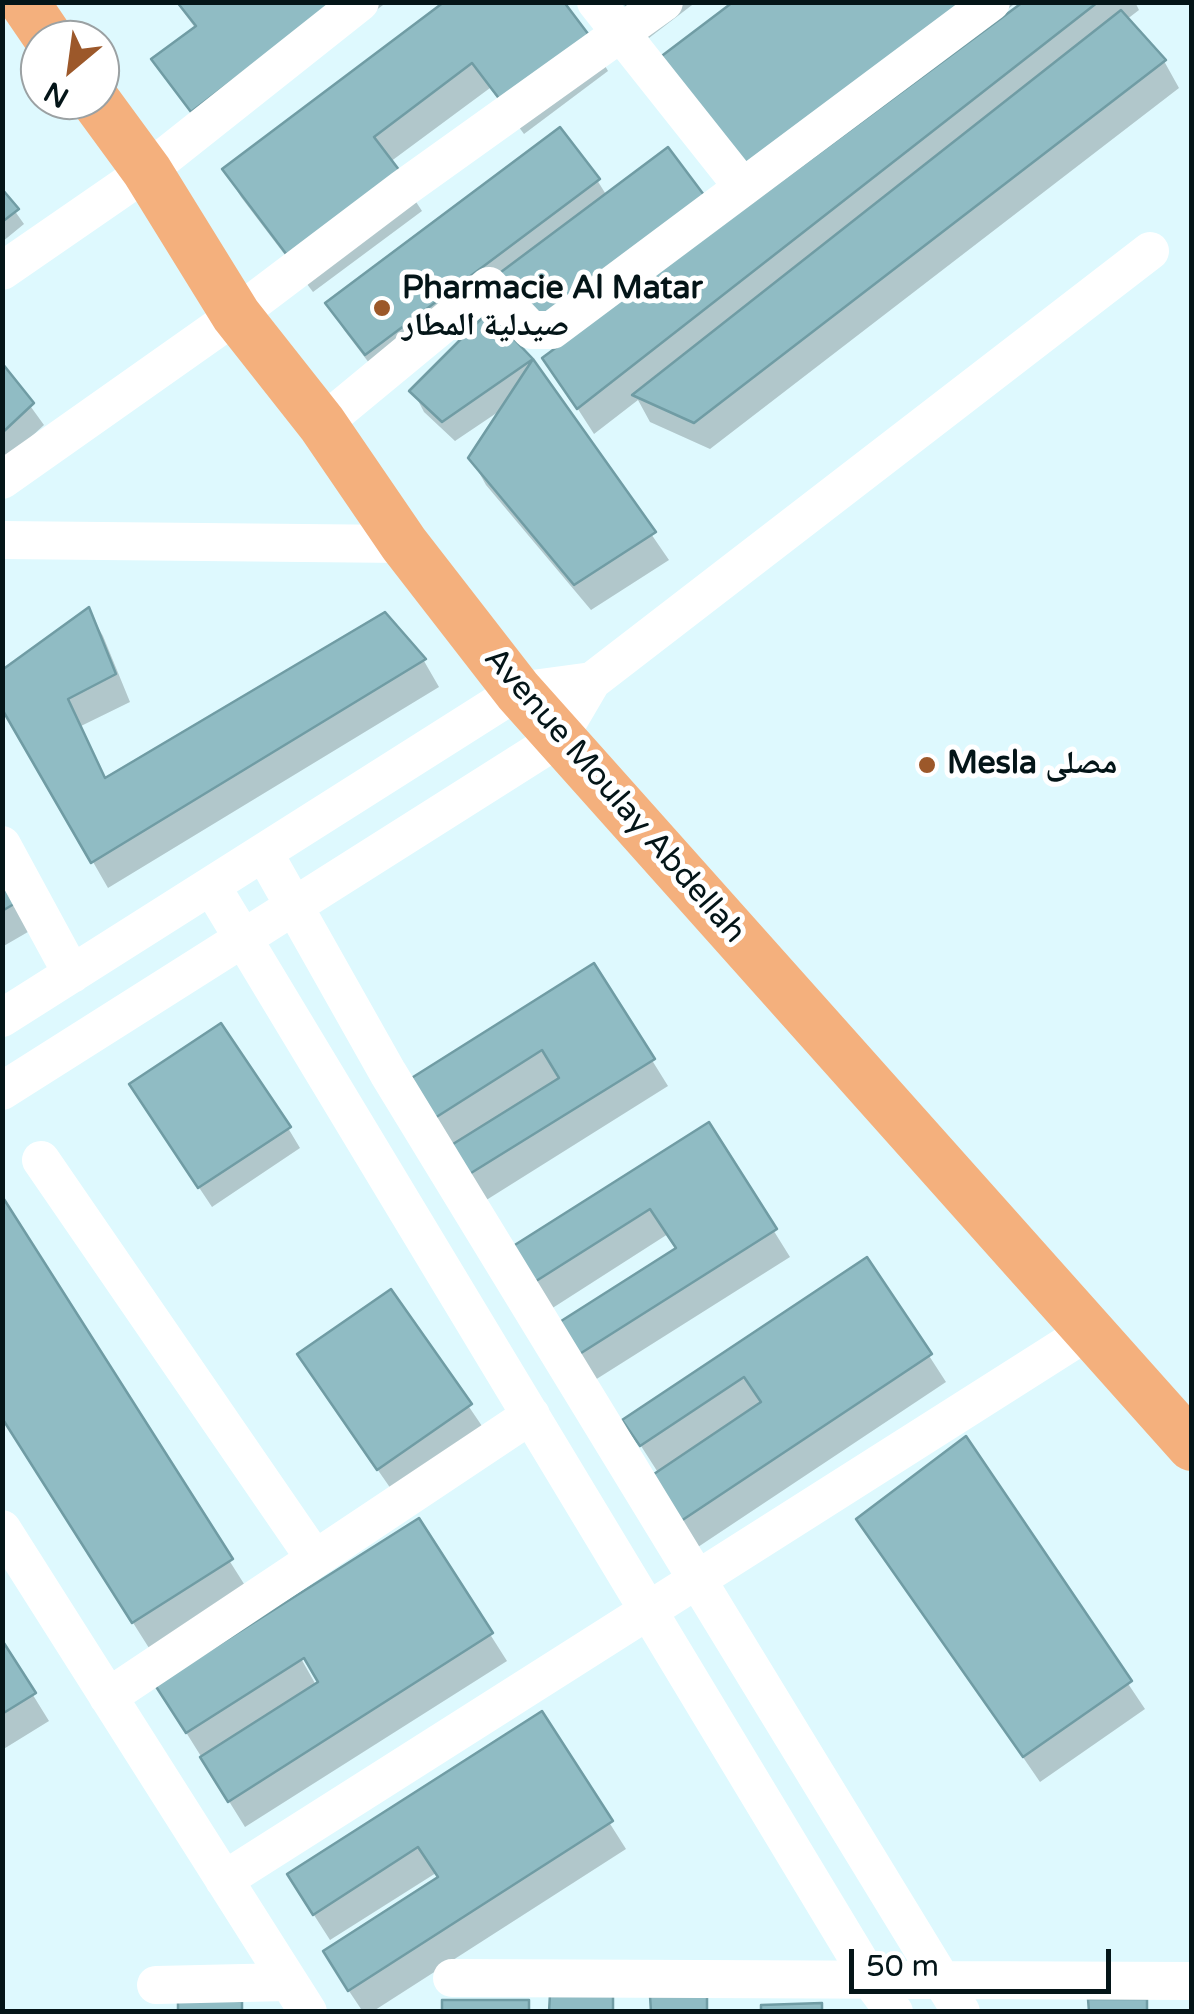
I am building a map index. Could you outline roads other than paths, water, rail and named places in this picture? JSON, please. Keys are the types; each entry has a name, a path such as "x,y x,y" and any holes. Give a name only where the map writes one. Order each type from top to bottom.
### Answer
{"main road":[{"name":"Avenue Moulay Abdellah","path":"110,120 147,171 236,316 322,424 404,544 518,691 1192,1446"}],"street":[{"path":"2,271 147,171 360,2"},
{"path":"596,2 742,186"},
{"path":"2,480 236,316 404,188 664,2"},
{"path":"322,424 489,286 531,330 552,330 991,2"},
{"path":"2,1091 558,739 592,681 1150,251"},
{"path":"2,540 404,544"},
{"path":"2,1018 518,691 592,681"},
{"path":"2,845 72,974"},
{"path":"264,854 388,1073 951,1997"},
{"path":"212,886 883,1996"},
{"path":"40,1160 315,1559"},
{"path":"224,1880 1087,1332"},
{"path":"108,1696 531,1415"},
{"path":"2,1530 298,1997"},
{"path":"452,1978 951,1997 1192,1981"},
{"path":"156,1985 298,1997"}],"place":[{"name":"Pharmacie Al Matar صيدلية المطار","path":"382,308"},
{"name":"Mesla مصلى","path":"927,765"}]}
